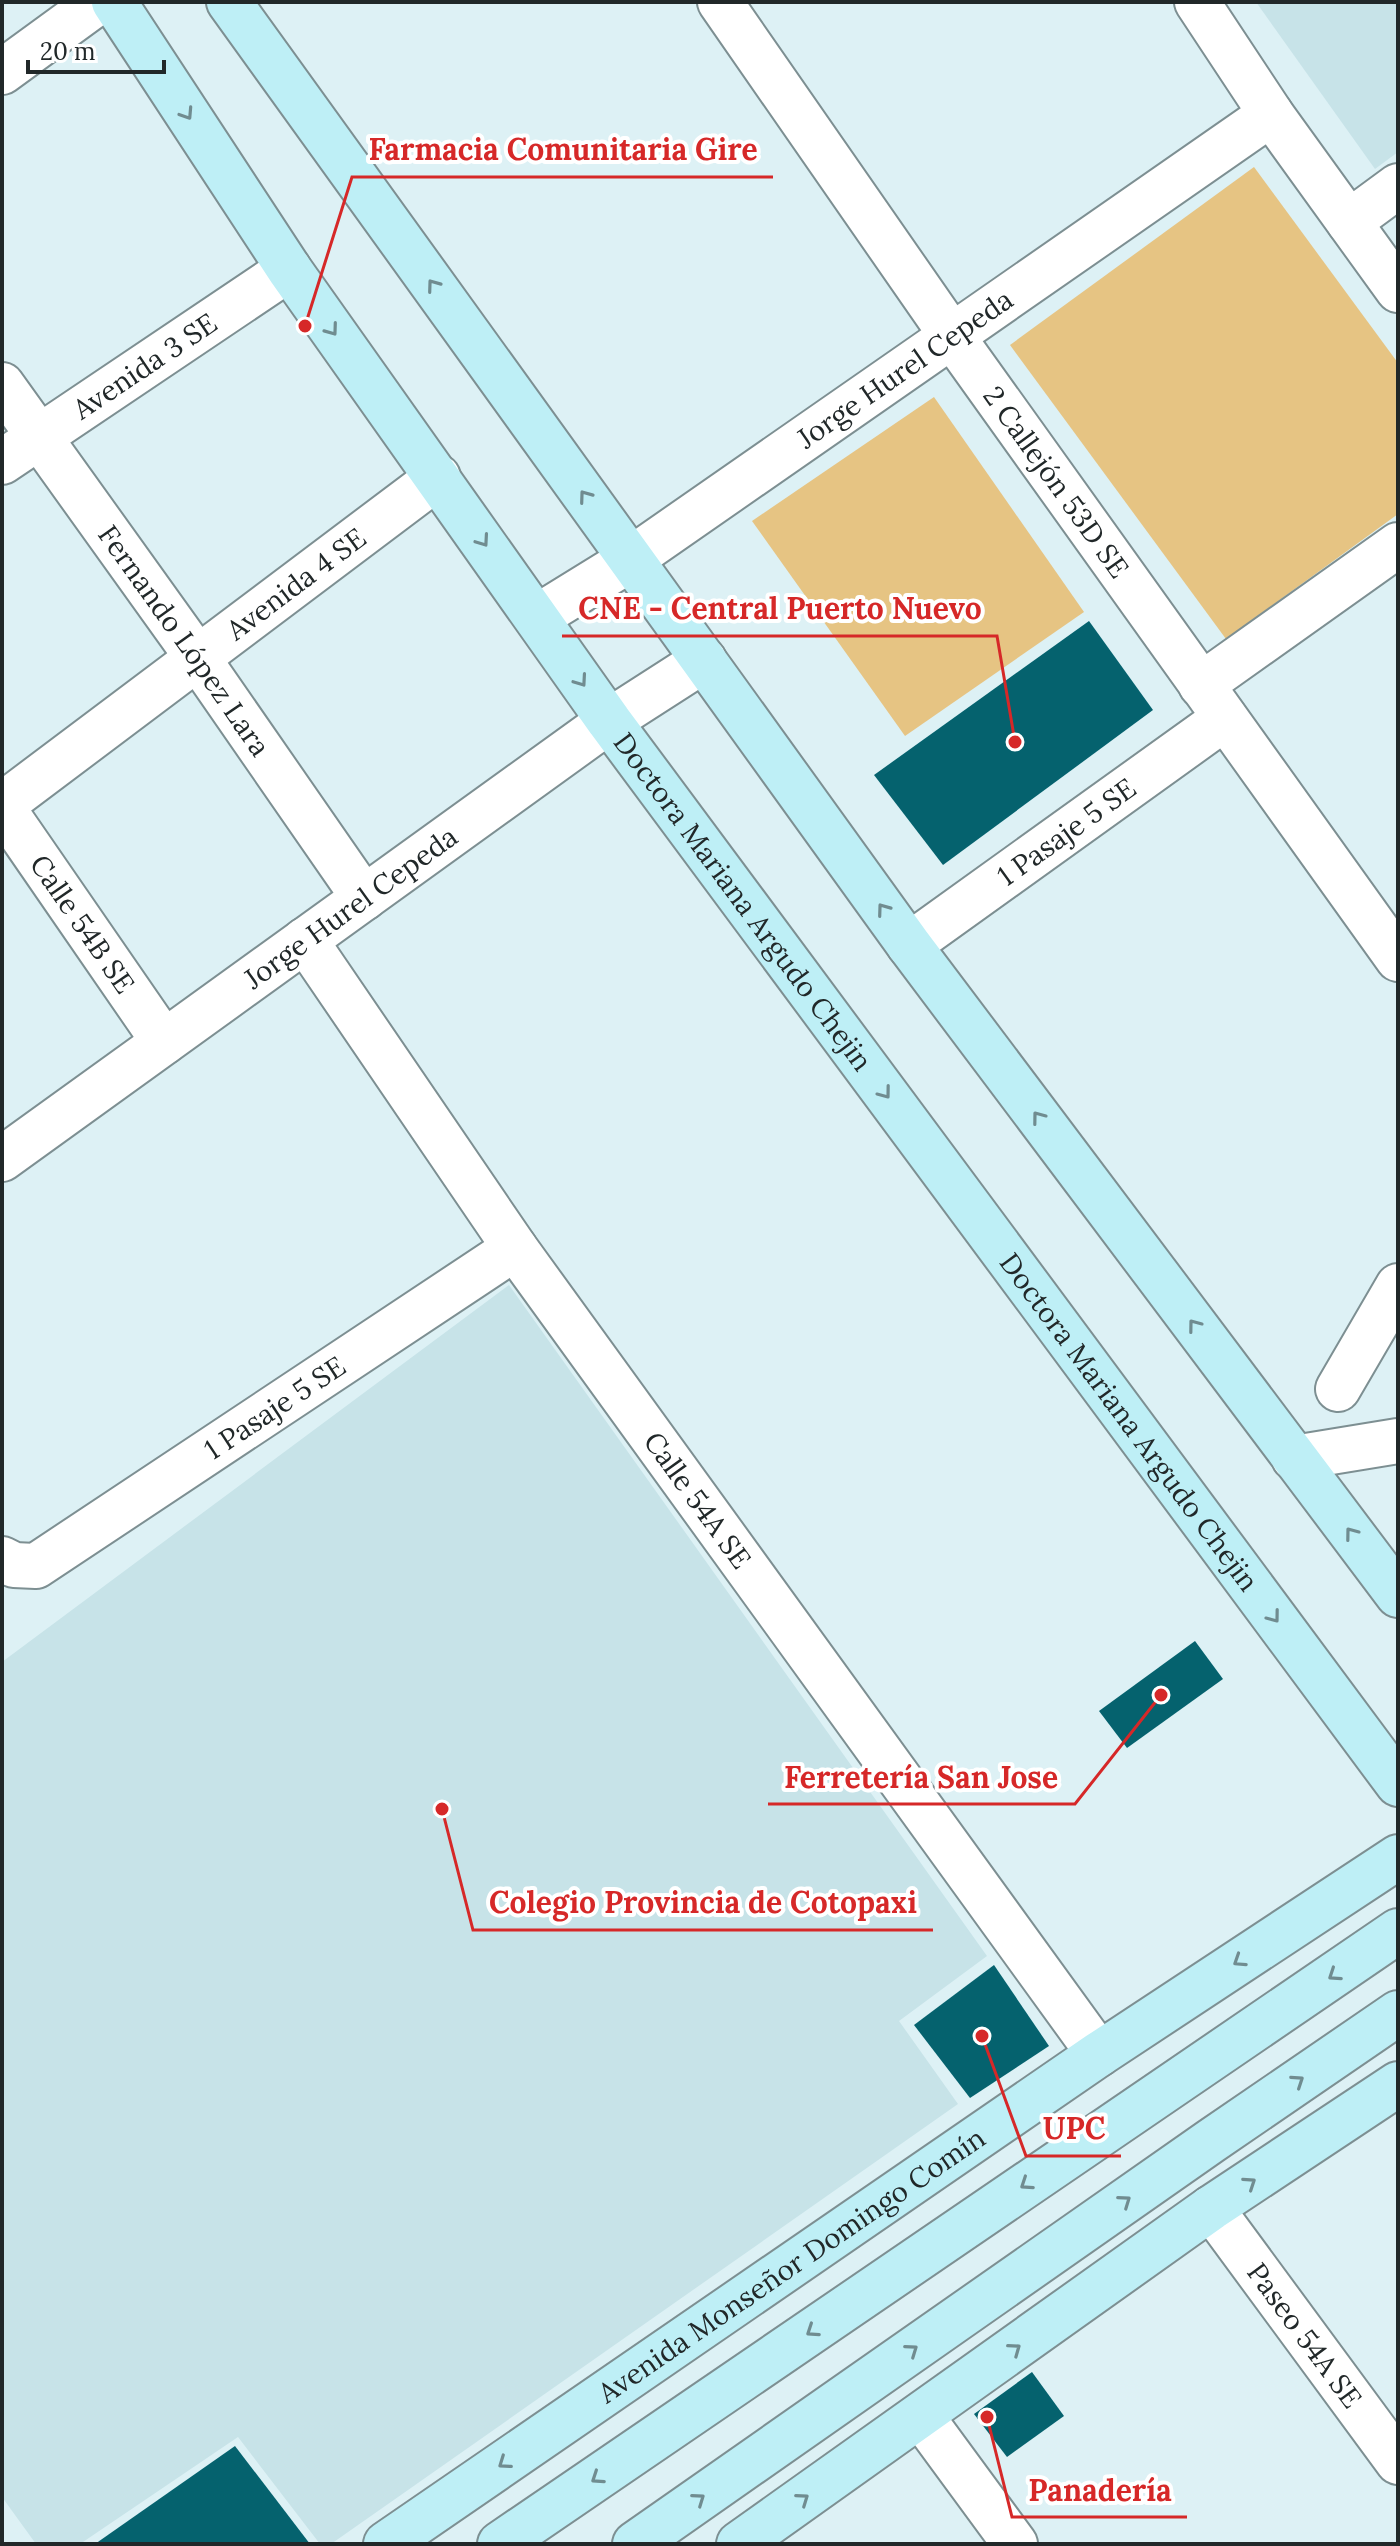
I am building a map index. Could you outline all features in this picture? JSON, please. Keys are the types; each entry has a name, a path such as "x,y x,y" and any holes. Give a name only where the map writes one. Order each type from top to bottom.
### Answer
{"main road":[{"name":"Doctora Mariana Argudo Chejin","path":"114,2 289,269 609,721 1398,1784"},
{"path":"229,2 909,945 1398,1595"},
{"name":"Avenida Monseñor Domingo Comín","path":"386,2544 1099,2054 1398,1857"},
{"path":"500,2544 1398,1931"},
{"path":"635,2544 1398,2013"},
{"path":"739,2544 1211,2208 1398,2084"}],"street":[{"path":"2,72 98,2"},
{"name":"2 Callejón 53D SE","path":"720,2 952,336 1398,959"},
{"path":"1197,2 1271,114 1398,290"},
{"name":"Jorge Hurel Cepeda","path":"537,617 631,559 1271,114"},
{"path":"1349,222 1398,186"},
{"name":"Avenida 3 SE","path":"2,462 289,269"},
{"name":"Fernando López Lara","path":"2,385 197,657 364,898"},
{"name":"Avenida 4 SE","path":"2,806 438,477"},
{"name":"1 Pasaje 5 SE","path":"909,945 1213,702 1398,545"},
{"name":"Jorge Hurel Cepeda","path":"2,1159 609,721 704,660"},
{"name":"Calle 54B SE","path":"2,806 164,1042"},
{"name":"Calle 54A SE","path":"305,940 515,1248 1099,2054"},
{"name":"1 Pasaje 5 SE","path":"19,1563 515,1248"},
{"path":"1338,1389 1398,1286"},
{"path":"1294,1458 1398,1441"},
{"name":"Paseo 54A SE","path":"1211,2208 1398,2462"},
{"path":"921,2416 1015,2544"}],"shaded area":[{"path":"1256,2 1398,2 1398,152 1375,169"},
{"path":"1254,167 1398,363 1398,514 1226,639 1010,345"},
{"path":"934,397 1084,612 905,736 752,521"},
{"path":"509,1285 987,1956 899,2021 958,2104 331,2544 320,2544 238,2437 80,2544 36,2544 2,2497 2,1662"}],"building":[{"path":"1089,621 1153,710 943,865 874,775"},
{"path":"1195,1641 1223,1679 1127,1748 1099,1711"},
{"path":"994,1965 1049,2046 970,2098 914,2025"},
{"path":"1032,2372 1064,2416 1007,2457 974,2414"},
{"path":"235,2446 310,2544 95,2544"}],"place":[{"name":"Farmacia Comunitaria Gire","path":"305,326"},
{"name":"CNE - Central Puerto Nuevo","path":"1015,742"},
{"name":"Ferretería San Jose","path":"1161,1695"},
{"name":"Colegio Provincia de Cotopaxi","path":"442,1809"},
{"name":"UPC","path":"982,2036"},
{"name":"Panadería","path":"987,2417"}]}
